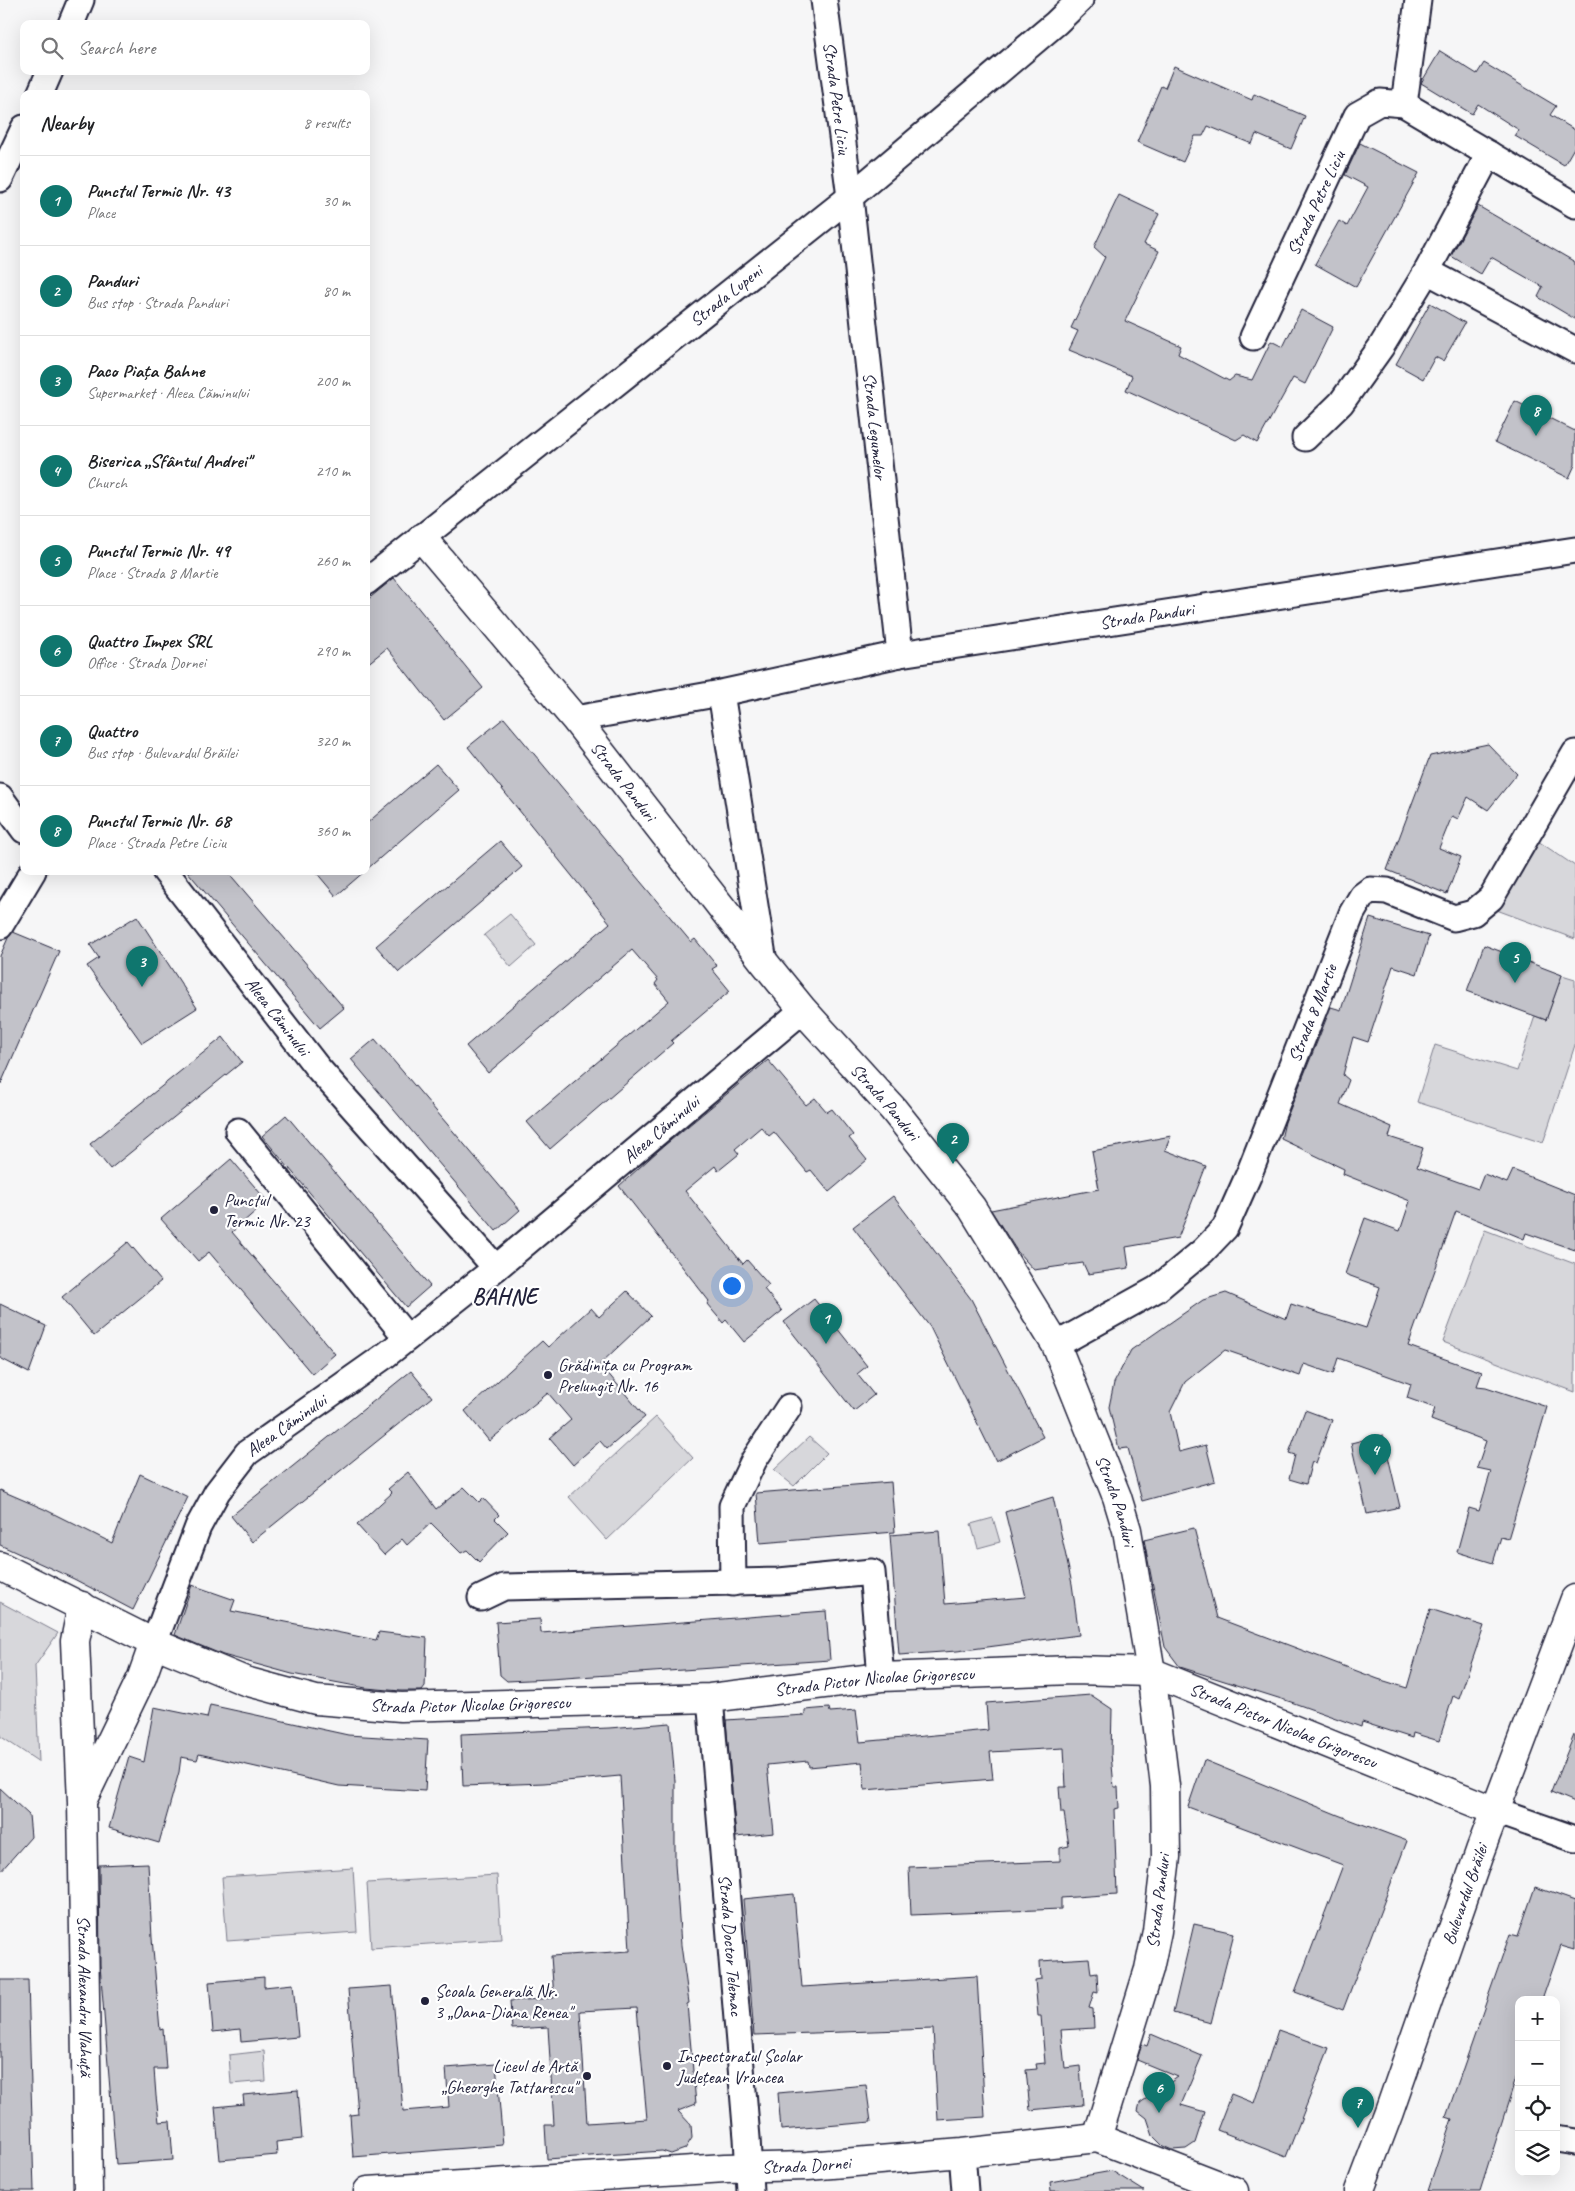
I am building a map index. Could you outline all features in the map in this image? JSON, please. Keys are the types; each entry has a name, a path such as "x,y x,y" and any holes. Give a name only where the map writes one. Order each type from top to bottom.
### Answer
{"street":[{"path":"72,20 80,0"},
{"name":"Strada Petre Liciu","path":"824,0 850,197"},
{"name":"Strada Lupeni","path":"370,579 850,197 1048,30 1080,0"},
{"path":"1404,104 1418,0"},
{"path":"42,90 48,75"},
{"name":"Strada Petre Liciu","path":"1252,337 1357,115 1380,102 1404,104 1575,205"},
{"path":"0,179 20,136"},
{"path":"1305,438 1341,403 1381,347 1427,271 1489,154"},
{"name":"Strada Legumelor","path":"850,197 900,654"},
{"path":"1427,271 1575,350"},
{"name":"Strada Panduri","path":"422,538 575,719 803,1010 894,1109 972,1208 1056,1345 1118,1497 1127,1530 1151,1672 1165,1786 1166,1857 1157,1931 1149,1969 1097,2138"},
{"name":"Strada Panduri","path":"575,719 720,693 900,654 1575,550"},
{"name":"Strada Panduri","path":"720,693 764,962"},
{"name":"Strada 8 Martie","path":"1056,1345 1157,1289 1203,1251 1225,1228 1249,1174 1352,913 1362,896 1370,890 1387,891 1454,918 1473,913 1491,898 1575,752"},
{"path":"0,797 20,824"},
{"path":"1,920 30,875"},
{"name":"Aleea Căminului","path":"168,875 317,1067 496,1268"},
{"name":"Aleea Căminului","path":"154,1642 198,1527 217,1492 247,1453 407,1338 496,1268 803,1010"},
{"path":"238,1131 407,1338"},
{"path":"733,1583 732,1506 754,1460 789,1406"},
{"path":"0,1566 154,1642"},
{"path":"481,1598 504,1587 733,1583 779,1581 872,1572 882,1677"},
{"name":"Bulevardul Brăilei","path":"1360,2191 1495,1811 1575,1598"},
{"name":"Strada Alexandru Vlahuță","path":"82,1606 76,1641 82,1802 88,2191"},
{"name":"Strada Pictor Nicolae Grigorescu","path":"154,1642 245,1681 316,1700 401,1707 710,1698 882,1677 1073,1670 1151,1672 1495,1811 1575,1839"},
{"name":"Strada Alexandru Vlahuță","path":"82,1802 142,1677 154,1642"},
{"name":"Strada Doctor Telemac","path":"710,1698 749,2179"},
{"name":"Strada Dornei","path":"368,2191 749,2179 808,2166 962,2153 1097,2138 1234,2191"},
{"path":"1560,2140 1575,2142"},
{"path":"962,2153 966,2191"}],"shaded area":[{"path":"1532,837 1575,866 1575,939 1494,909"},
{"path":"510,914 536,945 511,967 484,935"},
{"path":"1562,975 1575,979 1575,1045 1543,1143 1417,1102 1435,1045 1517,1071 1535,1016 1546,1020"},
{"path":"1485,1230 1575,1264 1575,1392 1443,1342"},
{"path":"656,1417 693,1458 607,1540 569,1497"},
{"path":"809,1437 827,1453 794,1486 774,1470"},
{"path":"993,1518 1000,1542 978,1548 971,1524"},
{"path":"0,1602 58,1633 35,1666 39,1762 0,1736"},
{"path":"353,1868 357,1932 227,1941 222,1877"},
{"path":"497,1875 501,1939 371,1948 367,1883"},
{"path":"264,2051 266,2081 231,2084 229,2055"}],"building":[{"path":"1440,51 1477,74 1484,63 1556,106 1550,115 1575,130 1575,146 1564,165 1515,136 1519,130 1478,104 1472,114 1421,83"},
{"path":"1174,66 1252,100 1254,94 1305,116 1291,149 1256,134 1252,144 1208,126 1203,136 1195,136 1183,162 1137,142 1161,86 1165,88"},
{"path":"1360,143 1419,173 1356,287 1315,264 1339,221 1347,226 1368,187 1345,175"},
{"path":"1119,195 1159,214 1144,244 1159,251 1125,321 1181,346 1178,354 1229,381 1235,376 1252,380 1271,341 1283,347 1301,310 1333,327 1305,384 1293,378 1257,443 1244,435 1236,440 1126,390 1132,376 1069,350 1078,331 1071,328 1105,257 1094,247"},
{"path":"1478,206 1575,262 1575,319 1538,297 1543,287 1491,257 1481,274 1451,256"},
{"path":"1430,303 1465,323 1443,361 1435,357 1423,379 1396,364"},
{"path":"1515,401 1575,431 1575,465 1569,478 1495,442"},
{"path":"394,578 483,688 444,720 387,648 370,662 370,598"},
{"path":"504,718 691,942 695,939 717,966 712,969 730,991 550,1149 527,1122 669,1001 655,984 658,980 632,950 488,1073 466,1046 610,923 468,747"},
{"path":"1488,744 1517,774 1488,810 1468,797 1458,819 1452,816 1439,848 1461,857 1447,894 1387,870 1430,756"},
{"path":"436,764 459,790 370,867 370,821"},
{"path":"500,841 522,867 399,972 376,946"},
{"path":"190,875 230,875 344,1008 320,1028"},
{"path":"318,875 360,875 336,896"},
{"path":"137,916 197,1008 142,1043 87,966 99,958 90,945"},
{"path":"1370,918 1429,936 1417,974 1393,966 1368,1042 1353,1037 1343,1075 1349,1080 1340,1104 1392,1127 1389,1137 1423,1148 1417,1167 1478,1189 1484,1174 1507,1183 1513,1170 1575,1195 1575,1250 1526,1233 1524,1239 1456,1211 1408,1346 1482,1372 1477,1386 1486,1387 1547,1407 1508,1539 1501,1537 1493,1563 1457,1552 1469,1508 1479,1511 1491,1471 1477,1468 1486,1441 1431,1420 1435,1408 1407,1398 1411,1384 1338,1358 1333,1374 1304,1364 1300,1376 1225,1350 1185,1382 1170,1412 1179,1452 1206,1445 1215,1481 1142,1501 1128,1448 1119,1449 1109,1407 1114,1383 1131,1350 1203,1300 1226,1293 1286,1319 1291,1304 1366,1328 1380,1287 1345,1274 1365,1218 1400,1231 1410,1201 1343,1174 1344,1169 1281,1139 1285,1122 1331,1007 1341,1010"},
{"path":"13,932 59,951 0,1086 0,956 8,938"},
{"path":"1484,945 1562,975 1546,1020 1467,991"},
{"path":"223,1037 242,1062 110,1169 90,1144"},
{"path":"375,1039 520,1210 496,1231 351,1059"},
{"path":"768,1060 806,1105 815,1098 827,1112 832,1109 853,1135 849,1138 867,1160 829,1192 811,1170 807,1172 774,1132 769,1136 761,1127 735,1149 739,1154 718,1171 715,1166 685,1191 743,1264 747,1260 769,1285 764,1289 782,1311 744,1342 726,1320 723,1323 707,1304 709,1301 619,1186 659,1150"},
{"path":"286,1115 430,1286 406,1307 262,1136"},
{"path":"1171,1136 1165,1150 1206,1166 1178,1238 1126,1247 1129,1268 1088,1274 1083,1263 1034,1270 1017,1251 991,1210 1099,1189 1092,1151"},
{"path":"231,1159 267,1201 232,1232 335,1354 312,1374 209,1252 198,1261 161,1219"},
{"path":"893,1196 971,1299 1043,1437 996,1461 930,1327 853,1227"},
{"path":"128,1242 161,1281 94,1336 62,1297"},
{"name":"Grădinița cu Program Prelungit Nr. 16","path":"627,1291 651,1316 600,1364 645,1417 607,1449 600,1441 573,1465 550,1438 571,1420 548,1393 489,1441 465,1411 542,1341 548,1347 591,1308 599,1317"},
{"path":"814,1299 867,1366 857,1374 874,1395 854,1411 784,1322"},
{"path":"0,1304 46,1326 29,1373 0,1358"},
{"path":"411,1371 432,1397 252,1542 231,1516"},
{"path":"1305,1410 1332,1420 1316,1463 1312,1461 1306,1484 1289,1479 1295,1455 1289,1453"},
{"path":"1383,1435 1400,1507 1367,1514 1351,1443"},
{"path":"408,1472 436,1509 464,1487 479,1502 483,1498 499,1515 495,1519 508,1532 479,1562 467,1550 461,1553 431,1523 407,1545 402,1539 384,1555 357,1525 392,1493 388,1489"},
{"path":"140,1474 188,1497 133,1610 74,1579 0,1545 0,1490 44,1509 112,1543"},
{"path":"891,1482 895,1532 760,1543 756,1493"},
{"path":"1053,1497 1072,1584 1079,1635 957,1651 899,1655 890,1535 939,1531 945,1604 1026,1597 1005,1512"},
{"path":"1194,1528 1217,1618 1378,1679 1407,1688 1430,1609 1484,1626 1459,1699 1453,1696 1439,1741 1413,1733 1412,1738 1362,1722 1361,1727 1291,1702 1180,1667 1165,1647 1144,1540"},
{"path":"192,1585 235,1600 231,1611 376,1640 379,1632 427,1638 425,1687 422,1691 366,1688 292,1674 223,1655 175,1635"},
{"path":"826,1611 830,1660 507,1681 500,1675 496,1622 540,1619 541,1633"},
{"path":"1091,1695 1112,1709 1111,1754 1114,1787 1118,1787 1119,1808 1114,1809 1117,1894 1061,1898 1061,1909 911,1915 909,1867 1060,1861 1060,1848 1069,1846 1064,1813 1061,1813 1059,1787 1066,1787 1064,1748 990,1752 993,1779 865,1790 862,1762 809,1767 808,1761 767,1765 774,1833 736,1837 726,1720 805,1715 805,1710 829,1708 830,1712 856,1710 860,1742 988,1730 986,1703"},
{"path":"210,1705 348,1735 428,1740 425,1791 339,1786 199,1754 197,1760 181,1757 179,1772 159,1843 109,1828 129,1757 144,1762 154,1707 207,1718"},
{"path":"670,1723 675,1781 675,1864 681,1945 689,2003 687,2004 696,2104 678,2111 691,2125 692,2138 685,2149 671,2154 662,2151 547,2159 545,2125 554,2125 548,2027 512,2029 510,2001 554,1998 551,1956 630,1951 620,1776 544,1783 463,1786 461,1734 609,1728","holes":["637,2008 647,2119 587,2123 580,2011"]},
{"path":"1575,1735 1575,1802 1551,1792"},
{"path":"1204,1760 1407,1841 1343,2010 1295,1992 1343,1865 1188,1807"},
{"path":"0,1788 29,1815 31,1837 0,1872"},
{"path":"148,1863 160,2030 163,2029 166,2069 154,2069 156,2096 159,2122 170,2121 173,2160 116,2164 100,1965 99,1865"},
{"path":"1535,1887 1575,1901 1575,1949 1561,1945 1543,1996 1515,1996 1515,2081 1480,2191 1428,2191 1452,2119 1446,2117 1510,1934 1518,1936"},
{"path":"794,1894 802,1987 977,1976 985,2117 938,2120 933,2029 754,2035 743,1899"},
{"path":"1194,1924 1234,1933 1211,2023 1173,2013"},
{"path":"1089,1958 1091,1974 1097,1973 1098,1993 1094,1992 1089,2008 1093,2009 1094,2028 1061,2030 1065,2068 1080,2066 1083,2105 1030,2110 1026,2070 1037,2069 1036,2064 1045,2063 1041,2016 1038,2016 1035,1980 1041,1979 1040,1961"},
{"path":"264,1977 264,1987 293,1984 298,2037 241,2042 240,2029 213,2032 209,1982"},
{"path":"0,1980 28,1980 34,2191 0,2191"},
{"path":"392,1986 403,2111 449,2107 446,2068 496,2064 503,2145 353,2157 350,2115 358,2114 348,1989"},
{"path":"1278,2030 1329,2048 1286,2157 1217,2130 1231,2094 1254,2103"},
{"path":"1151,2034 1202,2056 1181,2105 1205,2112 1195,2143 1186,2149 1172,2150 1163,2146 1153,2136 1147,2118 1138,2111 1140,2103 1178,2077 1137,2060 1142,2044 1147,2046"},
{"path":"866,2085 871,2122 781,2130 778,2093"},
{"path":"298,2090 302,2139 276,2142 277,2155 220,2160 215,2107 244,2104 243,2095"},
{"path":"1112,2171 1144,2191 1051,2191 1050,2182"}],"place":[{"name":"Punctul Termic Nr. 68","path":"1536,436"},
{"name":"Punctul Termic Nr. 49","path":"1515,983"},
{"name":"Paco Piața Bahne","path":"142,987"},
{"name":"Panduri","path":"953,1164"},
{"name":"Punctul Termic Nr. 23","path":"214,1210"},
{"name":"Punctul Termic Nr. 43","path":"826,1344"},
{"name":"Grădinița cu Program Prelungit Nr. 16","path":"548,1375"},
{"name":"Biserica „Sfântul Andrei\"","path":"1375,1475"},
{"name":"Școala Generală Nr. 3 „Oana-Diana Renea\"","path":"425,2001"},
{"name":"Inspectoratul Școlar Județean Vrancea","path":"667,2066"},
{"name":"Liceul de Artă „Gheorghe Tattarescu\"","path":"587,2076"},
{"name":"Quattro Impex SRL","path":"1159,2113"},
{"name":"Quattro","path":"1358,2128"}],"district":[{"name":"BAHNE","path":"505,1297"}]}
